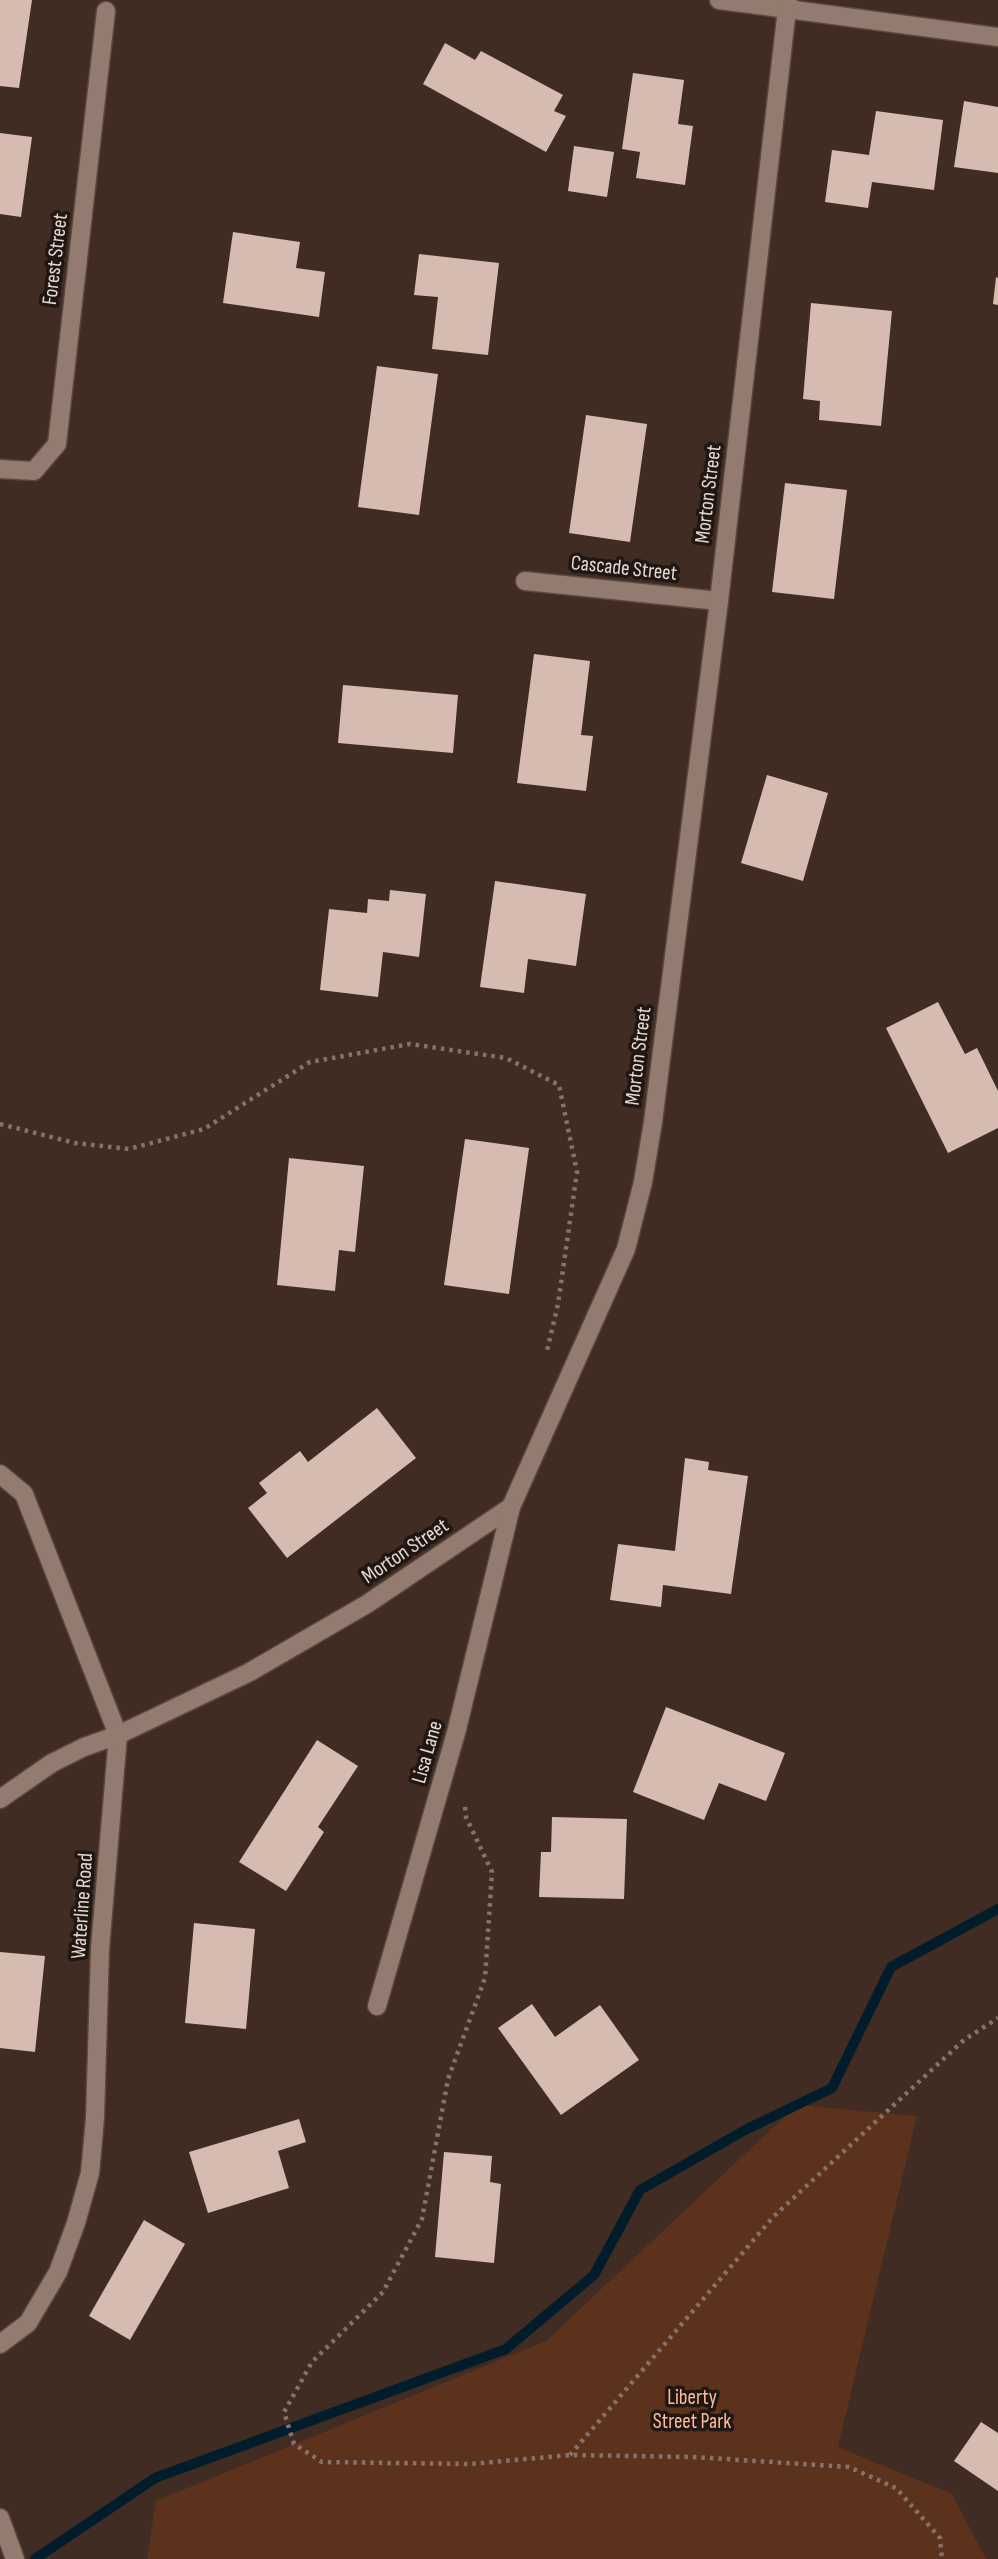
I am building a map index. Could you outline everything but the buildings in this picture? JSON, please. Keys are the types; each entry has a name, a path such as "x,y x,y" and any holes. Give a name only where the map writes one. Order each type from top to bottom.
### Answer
{"street":[{"path":"719,0 787,4 998,37"},
{"name":"Morton Street","path":"0,1799 52,1763 248,1673 367,1604 511,1507 626,1249 643,1182 653,1122 719,601 787,4"},
{"name":"Forest Street","path":"0,468 34,471 57,444 106,10"},
{"name":"Cascade Street","path":"525,581 719,601"},
{"name":"Waterline Road","path":"0,1474 24,1494 118,1735 100,1949 96,2118 90,2173 58,2272 28,2323 0,2344"},
{"name":"Lisa Lane","path":"377,2006 456,1733 511,1507"},
{"path":"0,2518 15,2559"}],"path":[{"path":"0,1124 75,1143 130,1149 204,1129 310,1062 410,1044 506,1058 559,1085 577,1172 558,1304 546,1359"},
{"path":"464,1803 466,1817 492,1872 485,1979 448,2079 422,2219 383,2292 312,2362 284,2412 294,2444 322,2462 471,2464 570,2455 694,2457 849,2467 896,2487 940,2538 942,2559"},
{"path":"570,2455 774,2216 964,2040 998,2018"}],"green space":[{"name":"Liberty Street Park","path":"797,2105 917,2116 838,2447 952,2494 986,2559 147,2559 156,2501 546,2341"}],"waterway":[{"path":"35,2559 155,2478 506,2349 594,2275 640,2190 745,2130 832,2088 891,1967 998,1909"}]}
